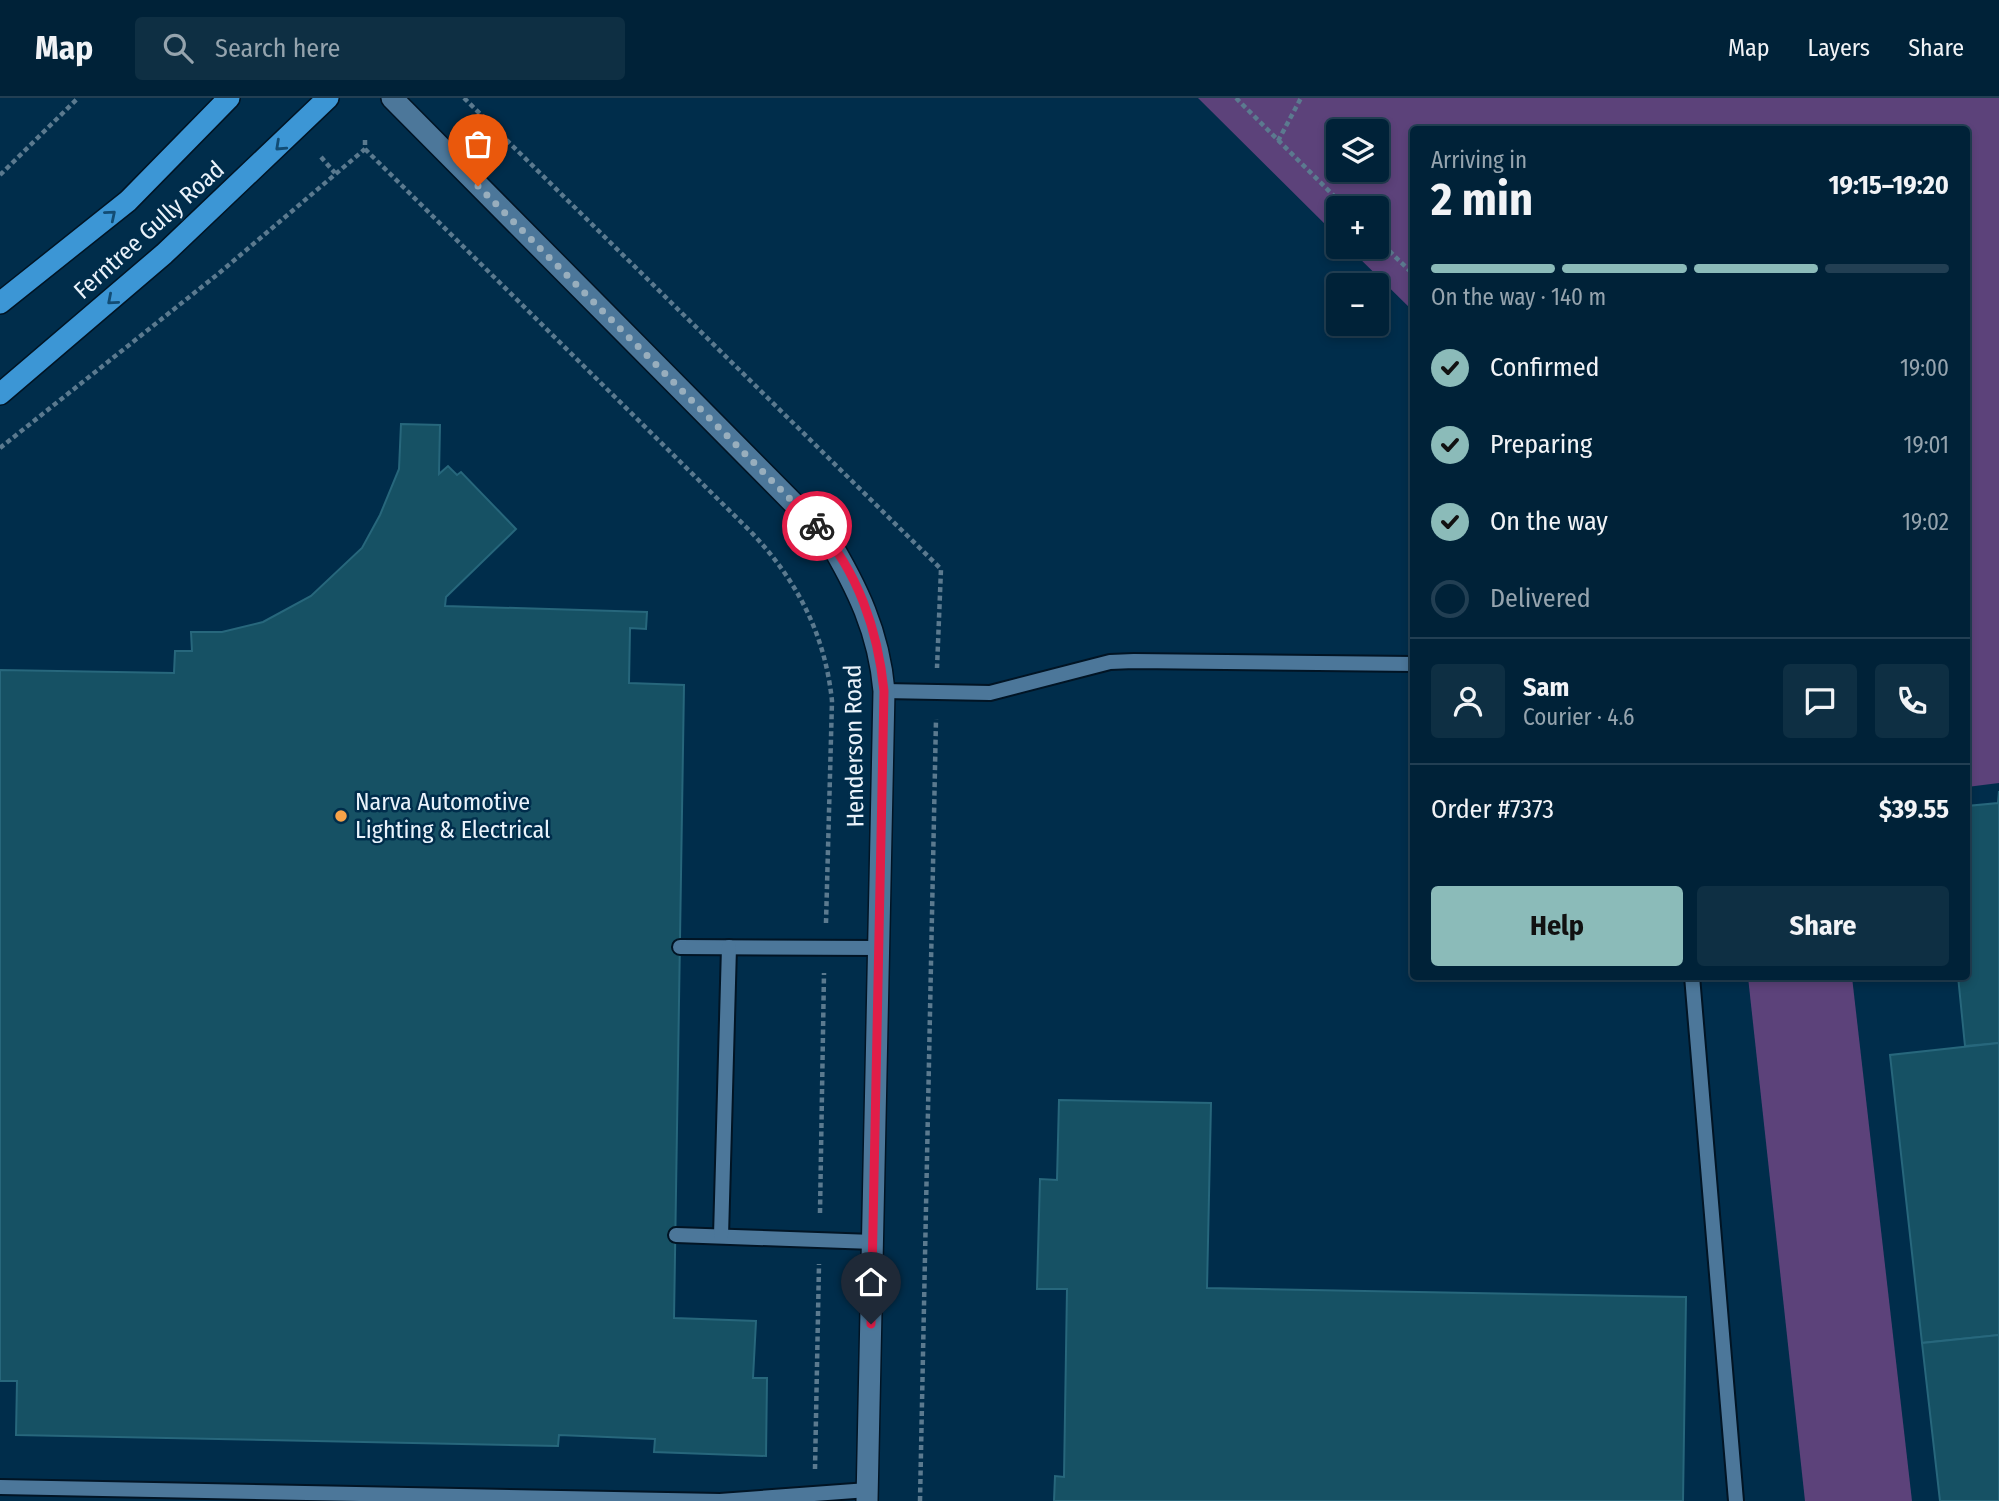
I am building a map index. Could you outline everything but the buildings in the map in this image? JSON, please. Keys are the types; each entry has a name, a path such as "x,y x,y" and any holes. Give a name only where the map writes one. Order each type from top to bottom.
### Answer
{"main road":[{"name":"Ferntree Gully Road","path":"0,303 128,201 229,98"},
{"name":"Ferntree Gully Road","path":"0,394 164,254 328,98"}],"street":[{"name":"Henderson Road","path":"392,98 827,537 856,586 871,622 884,691 867,1495"}],"lane":[{"path":"884,691 989,693 1110,662 1410,664"},
{"path":"680,947 878,948"},
{"path":"722,1237 729,947"},
{"path":"1692,980 1736,1501"},
{"path":"676,1235 873,1242"},
{"path":"0,1488 720,1501 814,1494 867,1495"}],"path":[{"path":"0,175 78,98"},
{"path":"464,98 941,569 920,1501"},
{"path":"1236,98 1334,196"},
{"path":"1278,141 1301,98"},
{"path":"365,139 365,149 779,561 793,582 816,630 830,679 832,701 814,1494"},
{"path":"0,448 218,274 365,149"},
{"path":"321,158 335,173"},
{"path":"1389,251 1410,271"}],"shaded area":[{"path":"1198,98 1999,98 1999,783 1970,787 1970,126 1410,126 1410,308 1389,287 1389,273 1374,273 1360,259 1389,259 1389,196 1326,196 1326,225"},
{"path":"1748,980 1852,980 1912,1501 1805,1501"}],"way so far":[{"path":"478,186 817,526"}],"place":[{"name":"Narva Automotive Lighting & Electrical","path":"341,816"}],"route":[{"path":"817,526 827,537 856,586 871,622 882,665 884,691 871,1324"}]}
